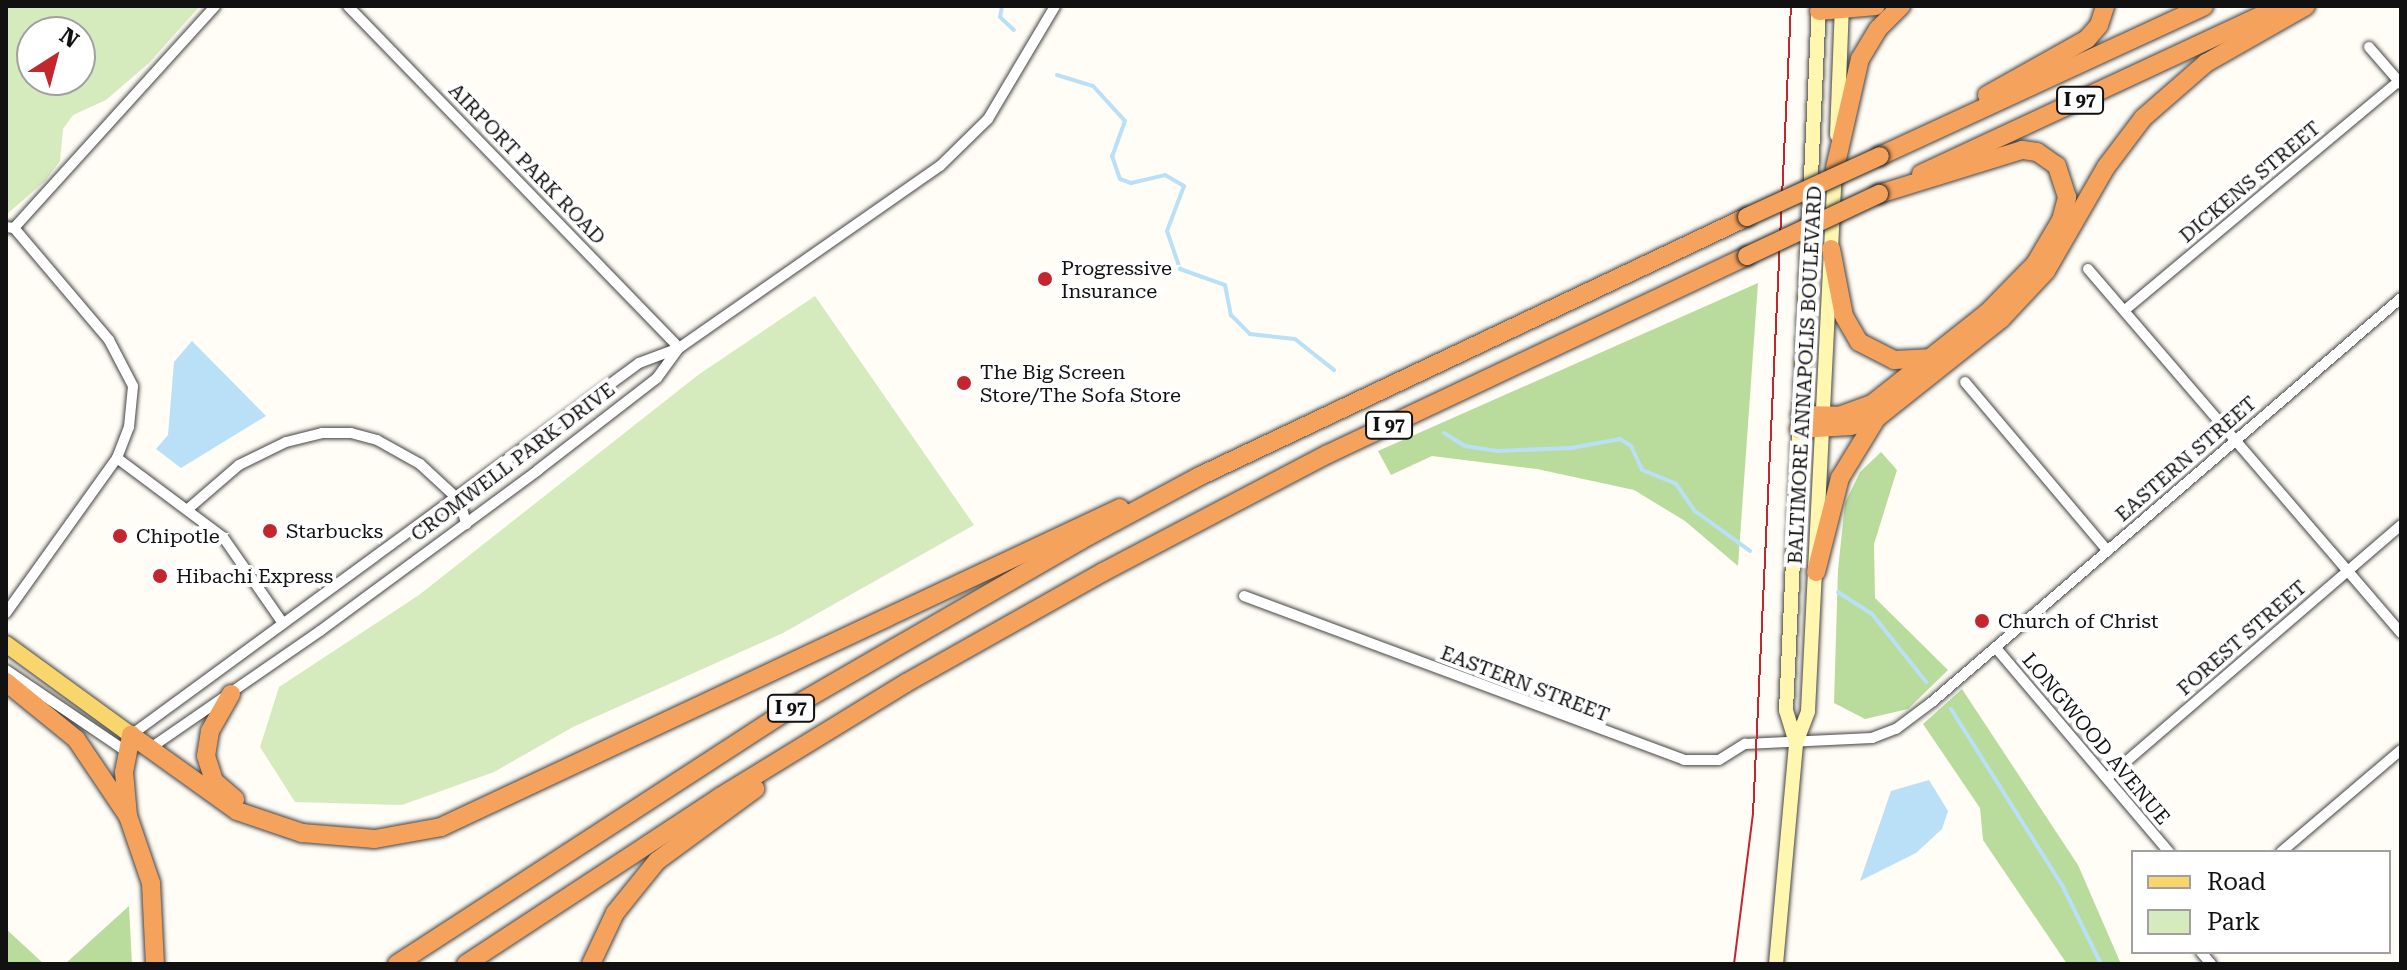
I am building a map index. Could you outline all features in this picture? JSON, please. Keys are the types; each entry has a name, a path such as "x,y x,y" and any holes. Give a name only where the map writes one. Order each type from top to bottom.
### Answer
{"highway":[{"path":"1819,8 1876,6"},
{"path":"1835,168 1860,59 1878,29 1901,6"},
{"path":"1925,135 2082,42 2096,29 2105,6"},
{"name":"I 97","path":"397,964 794,706 1200,476 1747,217 2204,6"},
{"name":"I 97","path":"466,964 720,797 906,683 1271,483 2282,6"},
{"path":"1816,572 1840,478 1878,417 2030,291 2114,155 2160,102 2219,54 2306,6"},
{"path":"1822,422 1872,404 2000,302 2035,264 2064,212 2065,181 2044,155 2015,150 1951,175 1879,194"},
{"path":"1831,249 1844,316 1859,342 1894,360 1932,357"},
{"path":"1799,422 1851,426 1878,417"},
{"path":"131,735 214,797 270,823 337,838 407,836 466,818 1078,524 1200,476"},
{"path":"6,682 76,739 128,816"},
{"path":"591,964 627,896 676,845 906,683"},
{"path":"231,694 210,731 209,769 225,792 270,823"},
{"path":"131,735 124,791 128,816 151,883 155,964"}],"main road":[{"name":"BALTIMORE ANNAPOLIS BOULEVARD","path":"1796,743 1786,710 1819,8"},
{"name":"BALTIMORE ANNAPOLIS BOULEVARD","path":"1776,964 1796,743 1808,711 1842,8"},
{"path":"6,644 131,735"}],"street":[{"path":"6,613 117,458 132,405 126,367 10,228 215,6"},
{"name":"AIRPORT PARK ROAD","path":"348,6 679,348"},
{"name":"CROMWELL PARK DRIVE","path":"131,735 639,363 679,348 940,166 988,119 1055,6"},
{"path":"2369,47 2400,82"},
{"name":"DICKENS STREET","path":"2125,310 2400,82"},
{"path":"2088,269 2401,633"},
{"name":"EASTERN STREET","path":"1244,596 1669,756 1713,762 1740,745 1872,738 1896,729 1996,648 2401,298"},
{"name":"CROMWELL PARK DRIVE","path":"127,755 148,750 231,694 466,524 657,378 679,348"},
{"path":"1965,382 2108,551"},
{"path":"188,509 239,465 286,442 322,433 377,440 420,464 457,498 466,524"},
{"path":"117,458 223,537 282,622"},
{"name":"FOREST STREET","path":"2107,778 2401,525"},
{"name":"LONGWOOD AVENUE","path":"1996,648 2167,850"},
{"path":"6,670 127,755"},
{"path":"2283,850 2401,750"}],"green space":[{"path":"6,6 200,6 149,63 106,100 73,115 63,129 60,161 45,181 6,215"},
{"path":"1758,283 1738,566 1685,521 1634,490 1537,469 1432,456 1391,475 1378,451"},
{"path":"815,296 974,525 783,633 573,727 494,772 402,805 295,802 260,747 279,687 419,595 698,375"},
{"path":"1881,452 1897,470 1874,544 1875,598 1948,670 1908,709 1865,719 1834,703 1838,570 1845,503 1860,472"},
{"path":"1962,689 2078,865 2121,964 2067,964 1983,840 1980,808 1923,724"},
{"path":"129,906 132,964 65,964"},
{"path":"6,929 44,964 6,964"}],"water":[{"path":"192,341 266,416 181,468 156,449 168,435 174,362"},
{"path":"1929,780 1948,811 1942,829 1916,853 1860,881 1891,791"}],"waterway":[{"path":"1002,6 1000,17 1014,30"},
{"path":"1057,75 1093,86 1125,121 1112,156 1120,179 1131,183 1165,175 1184,186 1167,231 1180,269 1225,285 1231,315 1250,334 1295,339 1334,370"},
{"path":"1444,433 1465,446 1496,451 1571,448 1620,439 1631,446 1642,470 1676,484 1695,511 1750,551"},
{"path":"1838,592 1872,614 1926,682"},
{"path":"1951,709 2062,885 2101,964"}],"tram line":[{"path":"1734,964 1753,814 1791,6"}],"place":[{"name":"Progressive Insurance","path":"1045,279"},
{"name":"The Big Screen Store/The Sofa Store","path":"964,383"},
{"name":"Starbucks","path":"270,531"},
{"name":"Chipotle","path":"120,536"},
{"name":"Hibachi Express","path":"160,576"},
{"name":"Church of Christ","path":"1982,621"}]}
